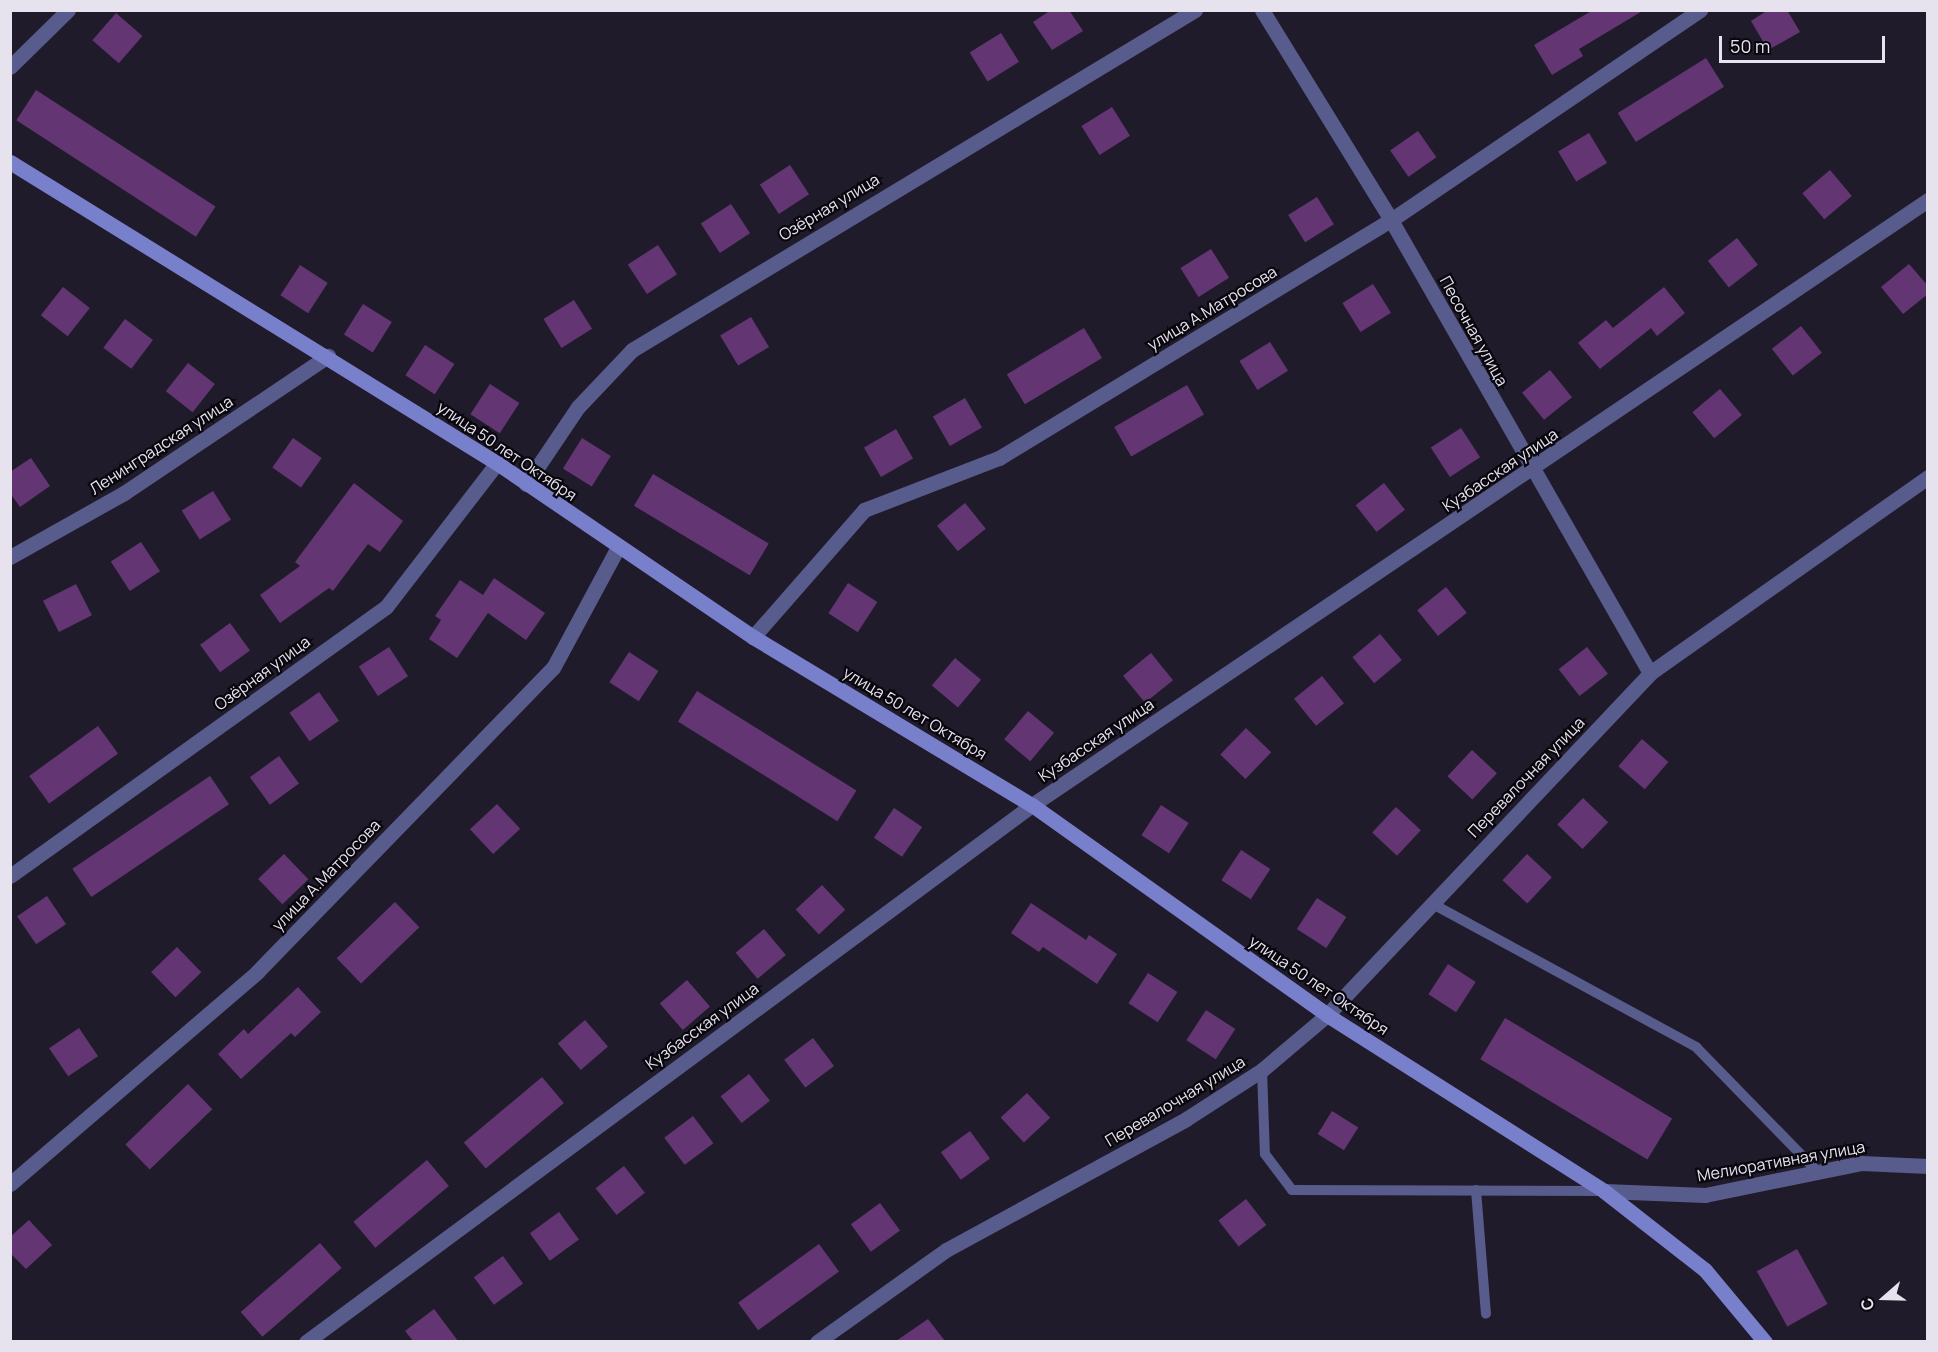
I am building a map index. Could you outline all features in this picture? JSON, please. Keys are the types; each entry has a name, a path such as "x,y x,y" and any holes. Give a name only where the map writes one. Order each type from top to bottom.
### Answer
{"main road":[{"name":"улица 50 лет Октября","path":"10,162 328,356 497,463 617,549 753,637 1032,805 1327,1015 1604,1191 1705,1270 1765,1341"}],"street":[{"path":"10,67 68,10"},
{"name":"Озёрная улица","path":"526,484 578,406 632,350 1195,10"},
{"name":"Песочная улица","path":"1262,10 1391,220 1532,471 1650,673"},
{"name":"улица А.Матросова","path":"753,637 864,510 999,458 1391,220 1700,10"},
{"name":"Кузбасская улица","path":"306,1341 1032,805 1532,471 1928,200"},
{"name":"Ленинградская улица","path":"10,557 124,493 328,356"},
{"name":"Озёрная улица","path":"10,876 386,607 497,463"},
{"name":"Перевалочная улица","path":"817,1341 946,1250 1186,1119 1262,1070 1327,1015 1650,673 1928,477"},
{"name":"улица А.Матросова","path":"10,1184 257,972 553,668 617,549"},
{"name":"Мелиоративная улица","path":"1604,1191 1705,1195 1861,1163 1928,1166"}],"lane":[{"path":"1431,903 1696,1047 1818,1172"},
{"path":"1262,1070 1265,1154 1292,1190 1604,1191"},
{"path":"1476,1190 1486,1314"}],"building":[{"path":"1051,10 1069,10 1083,31 1052,50 1033,22"},
{"path":"1593,10 1644,10 1579,49 1583,56 1552,75 1534,45"},
{"path":"1768,10 1787,10 1800,32 1768,50 1751,21"},
{"path":"116,13 142,36 119,63 92,40"},
{"path":"1001,33 1019,62 988,81 970,53"},
{"path":"1706,58 1724,87 1636,142 1618,113"},
{"path":"36,90 215,207 196,237 16,120"},
{"path":"1112,107 1130,136 1099,155 1081,126"},
{"path":"1418,131 1436,157 1409,177 1390,151"},
{"path":"1589,133 1607,163 1576,182 1558,152"},
{"path":"790,165 809,194 779,214 760,185"},
{"path":"1830,170 1852,196 1824,219 1802,193"},
{"path":"1317,197 1334,224 1305,242 1288,215"},
{"path":"731,204 750,233 720,253 701,224"},
{"path":"1737,238 1758,265 1729,288 1708,261"},
{"path":"658,245 677,274 647,294 628,265"},
{"path":"1211,249 1229,278 1198,297 1180,268"},
{"path":"1909,264 1928,286 1928,294 1903,314 1881,287"},
{"path":"300,265 328,283 308,313 280,295"},
{"path":"1373,284 1391,313 1360,332 1342,303"},
{"path":"63,287 90,308 68,336 41,315"},
{"path":"1664,287 1685,313 1657,336 1651,328 1600,369 1578,343 1606,320 1613,328"},
{"path":"574,300 592,329 561,348 543,319"},
{"path":"363,304 392,322 373,353 344,335"},
{"path":"751,317 769,347 738,366 720,336"},
{"path":"125,319 153,340 131,369 103,348"},
{"path":"1801,326 1822,353 1793,376 1772,349"},
{"path":"1084,328 1102,358 1025,404 1007,374"},
{"path":"1270,342 1288,371 1257,390 1239,361"},
{"path":"425,345 454,364 435,394 405,375"},
{"path":"188,363 215,384 193,412 166,391"},
{"path":"1550,370 1572,397 1544,420 1522,393"},
{"path":"490,384 519,403 500,433 470,414"},
{"path":"1187,385 1204,414 1131,456 1114,427"},
{"path":"1720,389 1742,415 1714,438 1692,412"},
{"path":"965,398 982,427 950,446 933,416"},
{"path":"1461,428 1480,457 1450,477 1431,448"},
{"path":"896,429 913,458 881,477 864,448"},
{"path":"293,438 322,458 301,488 272,467"},
{"path":"582,438 611,456 592,487 563,469"},
{"path":"31,458 50,486 20,507 10,493 10,472"},
{"path":"653,474 769,544 750,575 634,506"},
{"path":"354,483 403,521 380,552 368,544 333,591 329,588 280,623 260,595 300,566 295,562"},
{"path":"1384,483 1405,510 1377,532 1356,505"},
{"path":"213,491 231,520 200,539 182,511"},
{"path":"965,503 986,529 958,551 937,526"},
{"path":"141,542 160,571 130,591 111,562"},
{"path":"494,578 545,613 526,640 488,613 457,658 429,639 441,620 435,616 460,580 483,595"},
{"path":"848,583 877,602 858,632 828,613"},
{"path":"76,584 92,615 59,632 43,601"},
{"path":"1446,587 1467,613 1438,636 1417,610"},
{"path":"230,623 250,651 220,672 200,645"},
{"path":"1380,634 1402,660 1374,683 1352,657"},
{"path":"389,647 408,676 378,696 359,667"},
{"path":"1587,647 1608,674 1580,696 1559,669"},
{"path":"629,652 658,671 639,701 609,682"},
{"path":"1151,653 1173,680 1145,703 1123,676"},
{"path":"955,658 981,680 958,707 932,686"},
{"path":"1322,676 1344,703 1316,726 1294,699"},
{"path":"697,691 856,791 837,821 678,722"},
{"path":"319,692 339,721 310,741 290,713"},
{"path":"1028,711 1054,733 1030,761 1004,739"},
{"path":"98,726 118,754 49,803 29,776"},
{"path":"1246,728 1271,752 1245,779 1220,755"},
{"path":"1642,739 1668,762 1645,789 1618,766"},
{"path":"1472,750 1497,773 1472,800 1447,776"},
{"path":"279,756 299,784 270,805 250,777"},
{"path":"210,776 229,804 91,897 72,869"},
{"path":"1583,798 1608,822 1582,849 1557,825"},
{"path":"497,804 520,829 493,854 470,829"},
{"path":"1161,805 1189,823 1169,853 1141,835"},
{"path":"1396,807 1421,830 1397,856 1372,833"},
{"path":"894,808 922,827 902,857 874,838"},
{"path":"1241,850 1270,869 1251,899 1221,880"},
{"path":"284,854 308,879 282,904 258,879"},
{"path":"1527,854 1552,877 1527,904 1502,880"},
{"path":"822,885 845,910 819,934 796,910"},
{"path":"47,896 66,924 36,944 17,916"},
{"path":"1317,898 1346,917 1326,948 1297,929"},
{"path":"395,902 419,927 361,983 337,958"},
{"path":"1031,903 1086,940 1089,935 1117,954 1097,984 1043,947 1039,952 1011,933"},
{"path":"764,929 786,955 758,979 736,953"},
{"path":"177,947 201,972 175,997 151,972"},
{"path":"1448,964 1476,982 1456,1012 1428,994"},
{"path":"1148,973 1177,992 1158,1022 1128,1003"},
{"path":"687,980 710,1006 683,1030 660,1004"},
{"path":"298,987 321,1012 295,1037 291,1033 241,1079 218,1054 244,1029 248,1034"},
{"path":"1206,1010 1235,1029 1216,1059 1186,1040"},
{"path":"1505,1018 1672,1118 1647,1160 1480,1059"},
{"path":"585,1020 608,1046 581,1070 558,1044"},
{"path":"79,1028 98,1056 68,1076 49,1048"},
{"path":"813,1038 834,1066 805,1088 784,1060"},
{"path":"749,1074 770,1101 742,1123 721,1096"},
{"path":"542,1077 564,1103 486,1169 464,1143"},
{"path":"188,1084 212,1109 150,1170 125,1144"},
{"path":"1027,1093 1050,1118 1024,1142 1001,1118"},
{"path":"1332,1111 1358,1127 1344,1150 1318,1134"},
{"path":"693,1116 713,1143 685,1165 664,1138"},
{"path":"970,1131 990,1159 961,1180 941,1152"},
{"path":"427,1160 449,1186 375,1248 353,1222"},
{"path":"624,1166 645,1193 617,1215 596,1188"},
{"path":"1246,1199 1266,1225 1239,1247 1218,1221"},
{"path":"880,1203 900,1231 871,1252 851,1224"},
{"path":"559,1212 579,1240 550,1261 530,1233"},
{"path":"29,1220 52,1245 26,1269 10,1253 10,1237"},
{"path":"320,1243 342,1268 262,1337 241,1312"},
{"path":"819,1244 839,1272 758,1330 738,1303"},
{"path":"1797,1249 1828,1304 1787,1326 1757,1271"},
{"path":"503,1256 523,1284 494,1305 474,1277"},
{"path":"434,1309 458,1341 413,1341 405,1331"},
{"path":"928,1319 945,1341 896,1341"}]}
